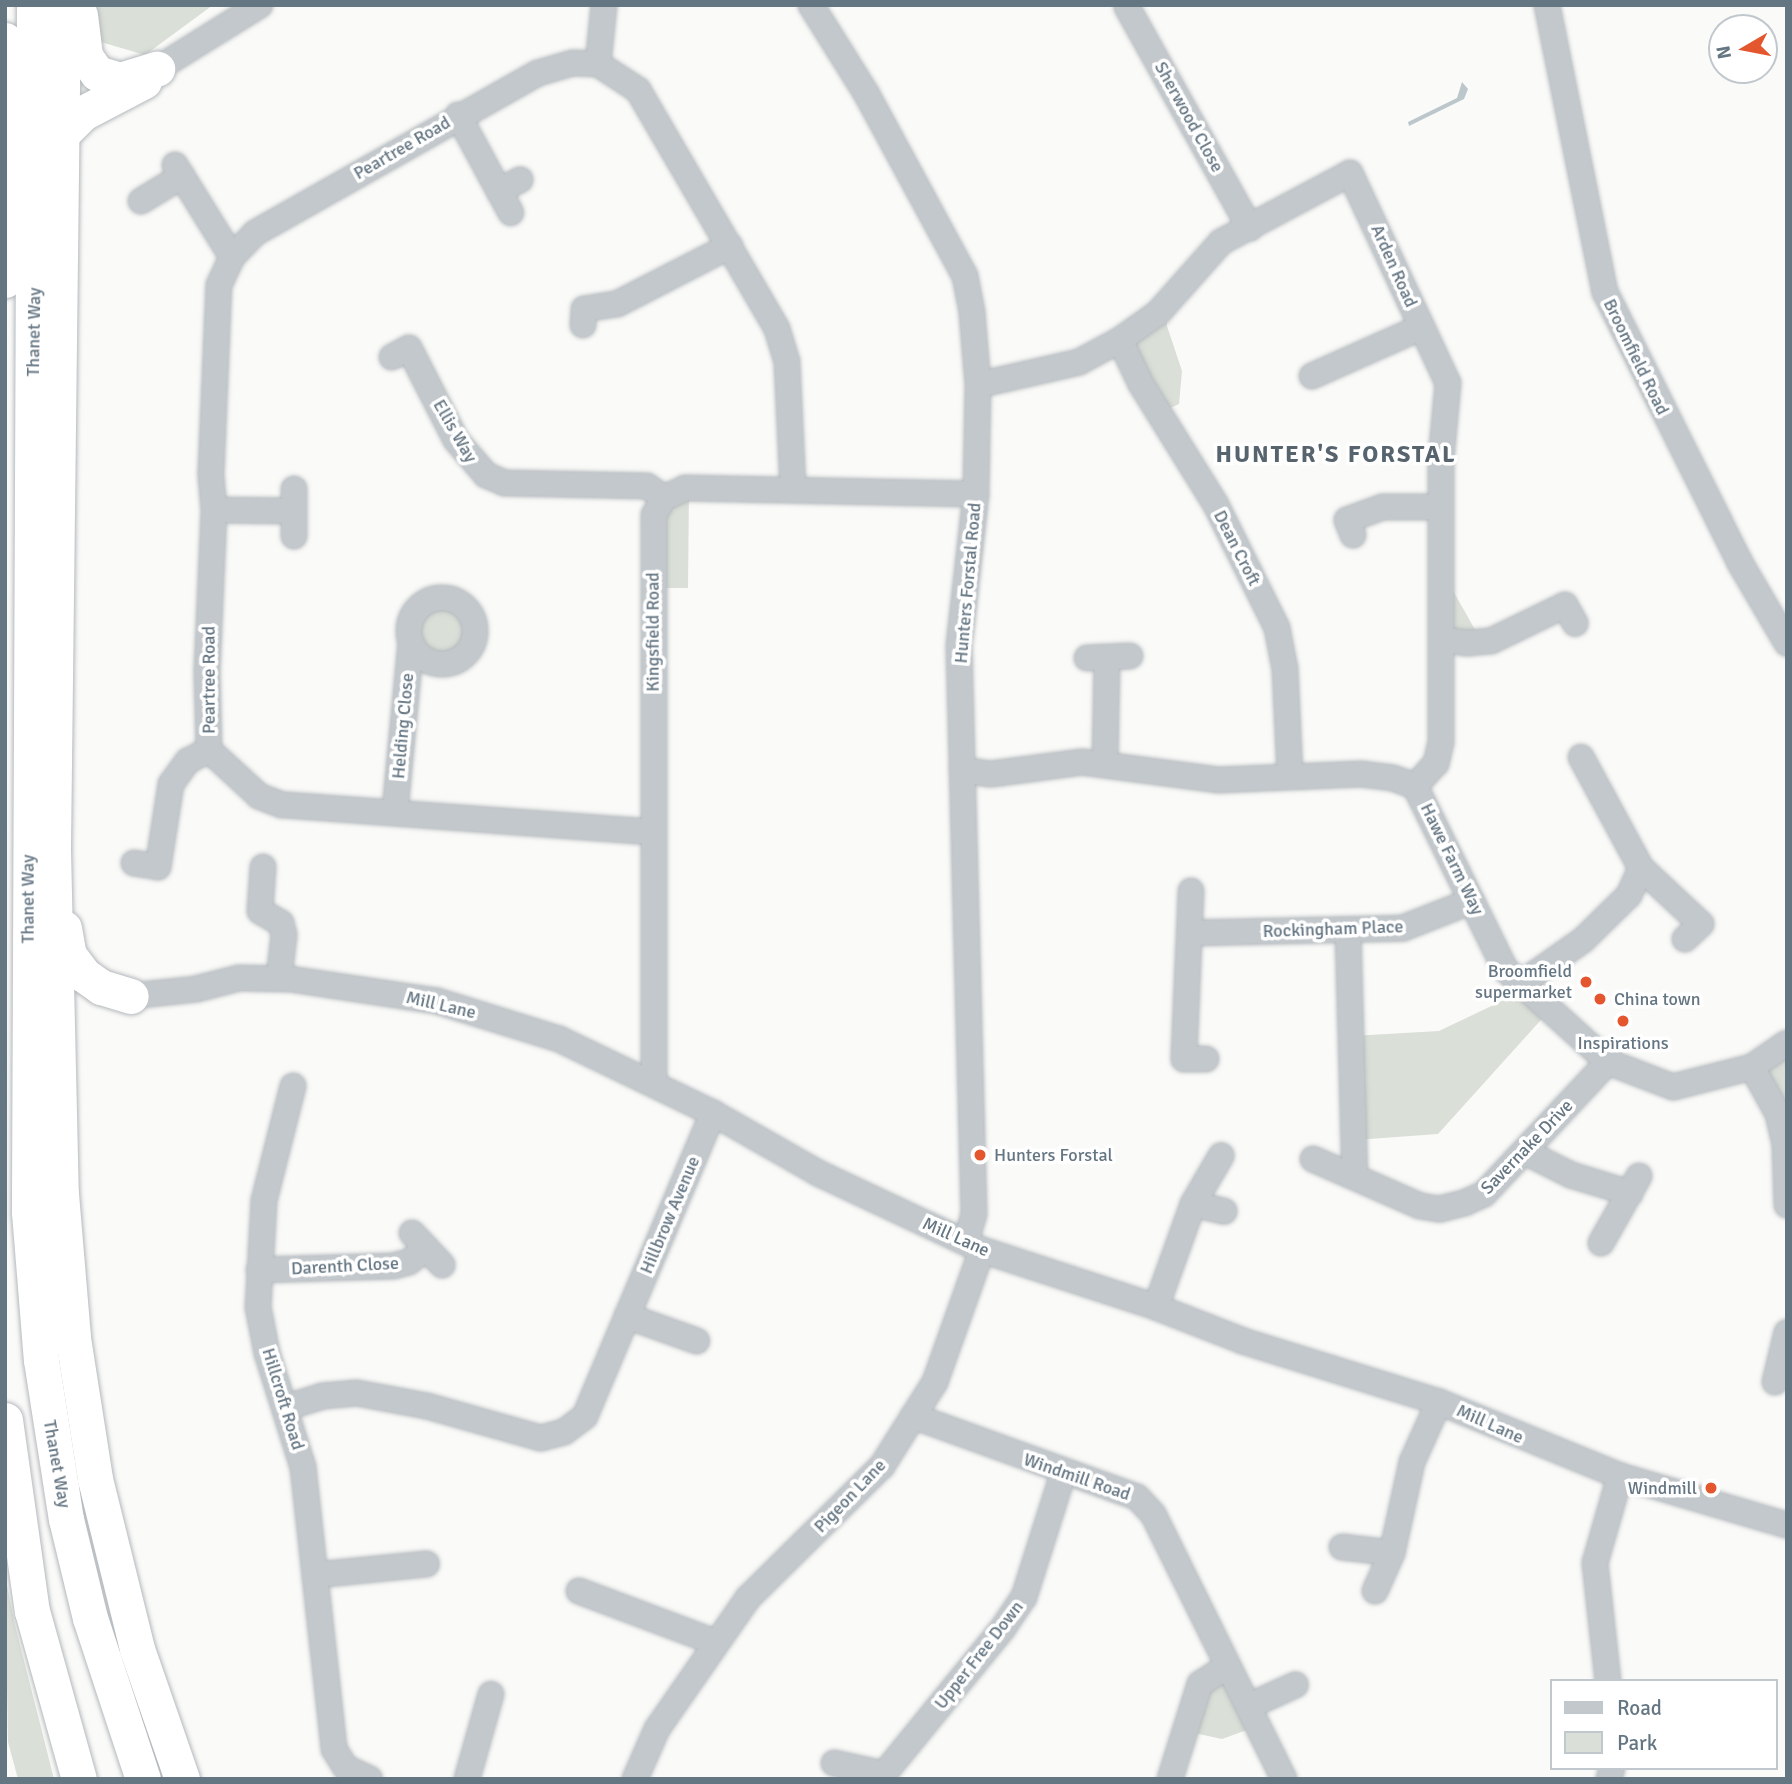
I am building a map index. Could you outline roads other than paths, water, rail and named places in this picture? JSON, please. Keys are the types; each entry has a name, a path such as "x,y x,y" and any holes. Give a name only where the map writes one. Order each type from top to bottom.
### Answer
{"highway":[{"name":"Thanet Way","path":"34,5 29,1212 41,1360 66,1519 90,1618 142,1779"},
{"path":"63,5 57,808 53,849 65,1248 88,1442 120,1589 182,1779"},
{"path":"79,5 85,55 97,73 120,80 157,69"},
{"name":"Thanet Way","path":"5,40 5,280"},
{"path":"64,132 83,113 128,91 157,69"},
{"path":"57,808 69,955 84,975 101,987 131,996"},
{"path":"56,1017 85,998 131,996"},
{"path":"5,1420 32,1611 79,1779"}],"street":[{"path":"157,69 260,5"},
{"path":"604,5 598,64 638,90 777,329 787,362 793,487"},
{"name":"Hunters Forstal Road","path":"811,5 866,93 965,276 978,385 976,494 959,646 974,1246"},
{"name":"Broomfield Road","path":"1548,5 1593,250 1608,301 1740,563 1787,643"},
{"name":"Sherwood Close","path":"1121,10 1250,228"},
{"name":"Peartree Road","path":"598,64 573,63 538,73 458,115 255,233 232,257 219,285 214,321 214,510 206,671 209,750 260,796 282,805 395,811 652,832"},
{"path":"458,115 509,186 511,213"},
{"path":"141,201 178,170 232,257"},
{"name":"Arden Road","path":"978,385 1079,362 1120,340 1158,313 1221,242 1350,173 1448,383 1441,507 1441,742 1436,763 1415,786"},
{"path":"583,325 584,309 617,304 730,246"},
{"path":"1312,376 1422,327"},
{"name":"Dean Croft","path":"1120,340 1141,384 1216,505 1277,628 1285,669 1290,775"},
{"name":"Ellis Way","path":"393,357 408,348 456,440 475,468 486,475 505,483 647,486 664,498"},
{"path":"664,498 685,488 793,487 976,494"},
{"name":"Kingsfield Road","path":"654,1084 654,515 664,498"},
{"path":"214,510 294,500 294,536"},
{"path":"1353,535 1347,520 1383,507 1441,507"},
{"path":"1441,639 1467,643 1491,641 1565,605 1575,623"},
{"name":"Helding Close","path":"395,811 411,642"},
{"path":"1105,764 1108,657"},
{"name":"Peartree Road","path":"134,863 158,867 171,783 188,761 209,750"},
{"path":"1581,757 1641,868 1701,924 1685,939"},
{"name":"Hawe Farm Way","path":"962,770 991,774 1043,764 1105,764 1218,780 1361,774 1415,786 1505,969 1519,985 1608,1062 1673,1087 1752,1067 1787,1043"},
{"path":"263,867 260,911 281,923 285,935 279,978"},
{"path":"1519,985 1583,940 1629,895 1641,868"},
{"path":"1191,891 1184,1059 1206,1059"},
{"name":"Rockingham Place","path":"1190,933 1403,928 1472,901"},
{"path":"1348,931 1355,1176"},
{"name":"Mill Lane","path":"131,996 196,989 239,978 279,978 437,1001 559,1039 713,1113 818,1173 974,1246 1156,1307 1243,1341 1440,1402 1620,1476 1787,1525"},
{"name":"Savernake Drive","path":"1313,1159 1420,1206 1440,1209 1484,1194 1608,1062"},
{"path":"1752,1067 1778,1114 1785,1145 1787,1205"},
{"name":"Hillcroft Road","path":"293,1086 264,1201 258,1307 267,1353 287,1407 303,1463 334,1749 346,1768 370,1779"},
{"name":"Hillbrow Avenue","path":"287,1407 322,1396 357,1393 427,1406 541,1438 564,1432 585,1416 713,1113"},
{"path":"1525,1152 1571,1175 1634,1184 1601,1243"},
{"path":"1156,1307 1193,1204 1221,1156"},
{"path":"1193,1204 1224,1212"},
{"name":"Pigeon Lane","path":"635,1779 657,1729 748,1598 882,1466 913,1416 947,1351 974,1246"},
{"name":"Darenth Close","path":"259,1270 393,1266 409,1262 427,1249"},
{"path":"627,1316 697,1341"},
{"path":"1775,1382 1787,1332"},
{"path":"1375,1591 1392,1553 1412,1462 1440,1402"},
{"name":"Windmill Road","path":"913,1416 1063,1474 1137,1497 1153,1514 1284,1779"},
{"name":"Upper Free Down","path":"834,1763 884,1774 1003,1629 1024,1597 1063,1474"},
{"path":"1608,1679 1595,1563 1620,1476"},
{"path":"1342,1547 1392,1553"},
{"path":"315,1575 426,1564"},
{"path":"579,1591 715,1642"},
{"path":"1170,1779 1200,1684 1227,1667"},
{"path":"1249,1706 1295,1685"},
{"path":"467,1779 492,1694"}],"place":[{"name":"Broomfield supermarket","path":"1586,982"},
{"name":"China town","path":"1600,999"},
{"name":"Inspirations","path":"1623,1021"},
{"name":"Hunters Forstal","path":"980,1155"},
{"name":"Windmill","path":"1711,1488"}],"district":[{"name":"HUNTER'S FORSTAL","path":"1336,455"}]}
